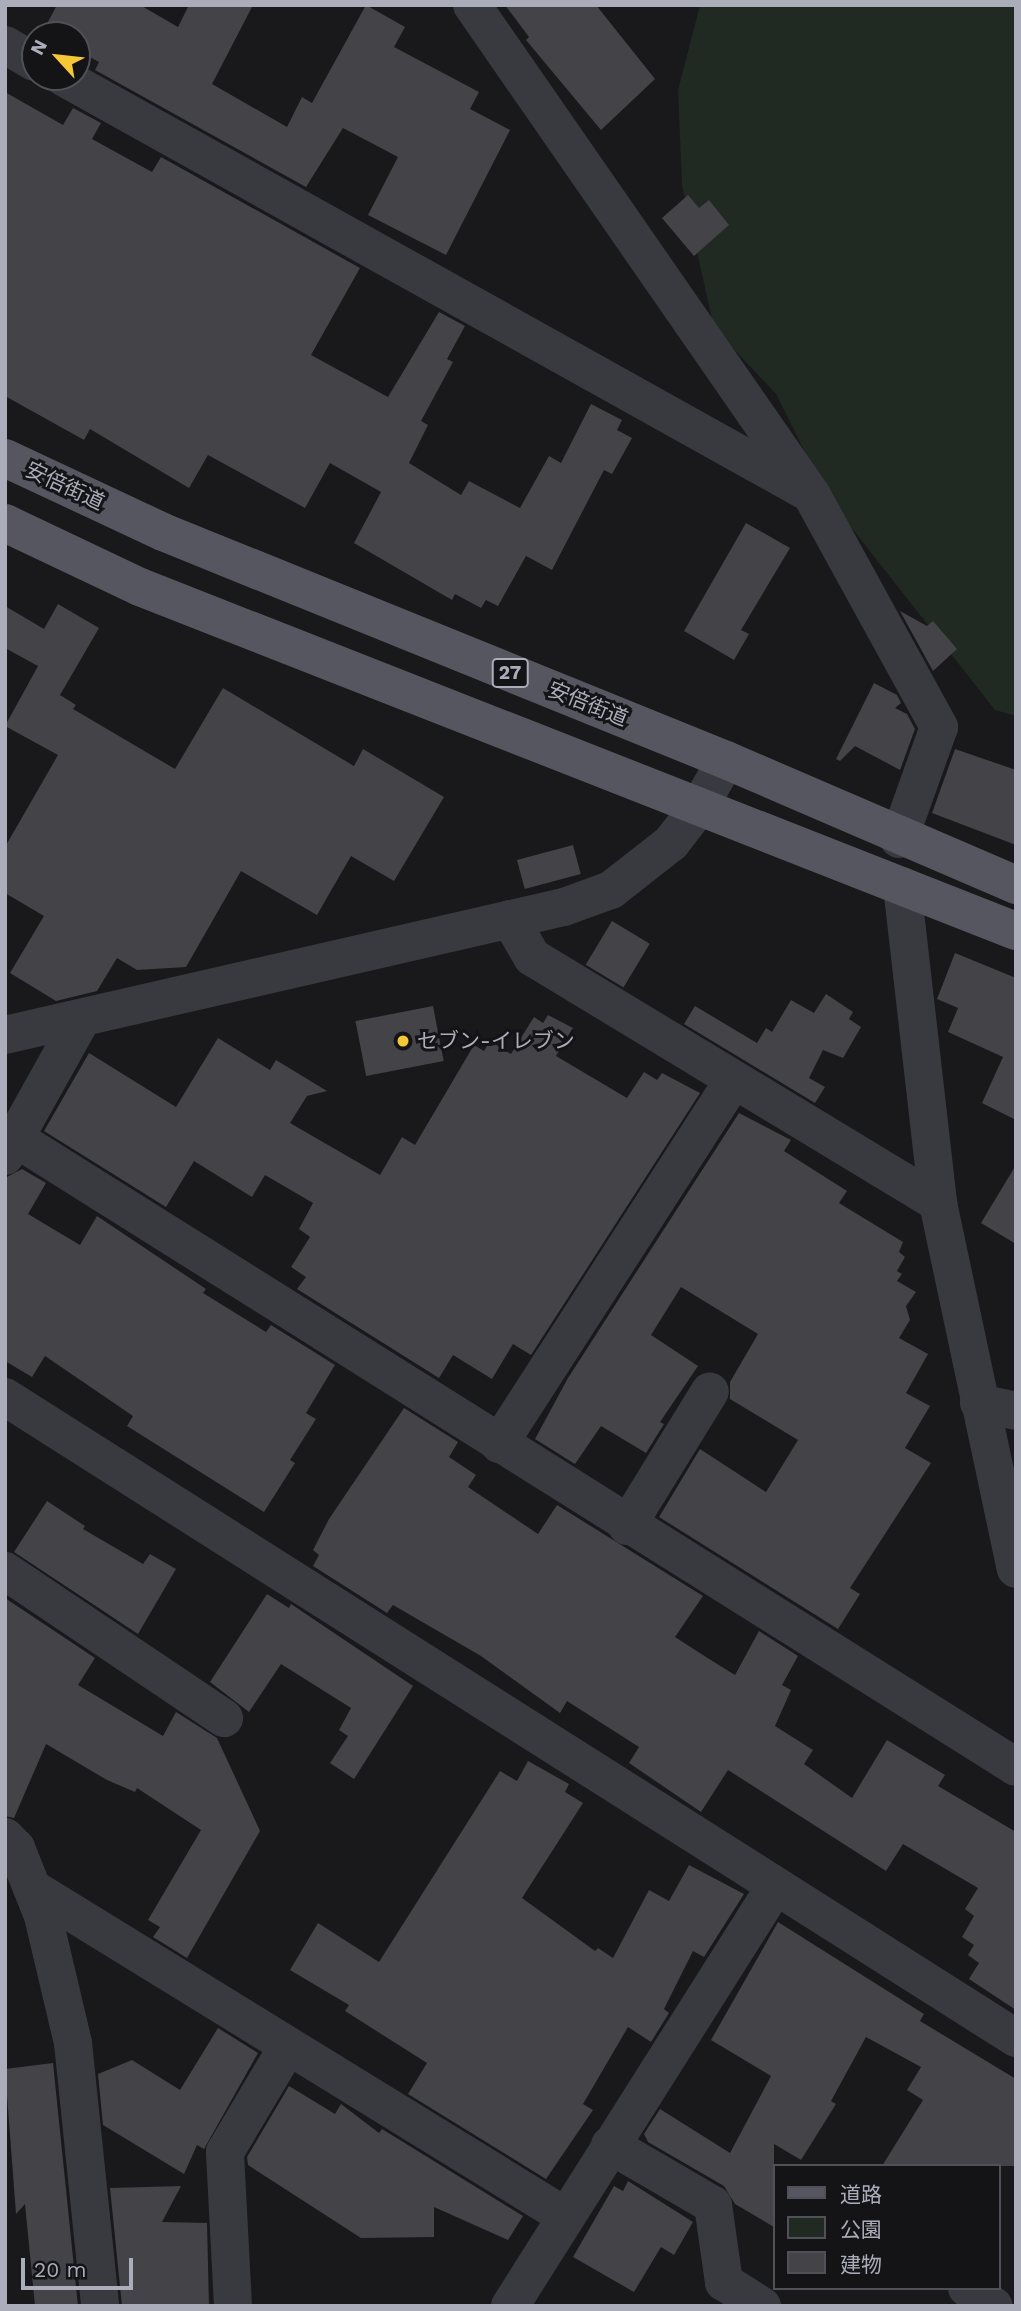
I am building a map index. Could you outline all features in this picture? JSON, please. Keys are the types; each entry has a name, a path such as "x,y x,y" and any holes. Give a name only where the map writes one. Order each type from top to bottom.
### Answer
{"main road":[{"name":"安倍街道","path":"5,458 163,532 726,760 899,839 1016,886"},
{"path":"5,523 140,587 1016,931"}],"street":[{"path":"472,5 811,494 939,727 899,839"},
{"path":"5,45 21,54"},
{"path":"87,91 811,494"},
{"path":"5,1035 510,919 611,890 671,843 699,807 726,760"},
{"path":"902,886 938,1203 1016,1569"},
{"path":"510,919 532,957 938,1203"},
{"path":"82,1018 10,1147 499,1444 1016,1767"},
{"path":"499,1444 734,1080"},
{"path":"627,1526 710,1391"},
{"path":"5,1397 774,1888 1016,2038"},
{"path":"979,1403 1016,1411"},
{"path":"5,1571 224,1718"},
{"path":"5,1836 16,1848 43,1916 73,2043 100,2306"},
{"path":"32,1888 565,2216"},
{"path":"510,2306 774,1888"},
{"path":"233,2306 225,2152 288,2046"},
{"path":"610,2144 713,2205 724,2281 762,2306"},
{"path":"970,2290 994,2306"}],"green space":[{"path":"700,5 1016,5 1016,716 995,710 828,498 776,394 714,328 682,185 678,90"}],"building":[{"path":"57,5 140,5 178,27 189,5 253,5 212,84 287,127 302,97 312,103 366,5 405,27 394,47 479,92 470,109 510,130 446,255 368,215 398,157 343,128 306,187 95,70 99,62 91,58 91,21 48,21"},
{"path":"505,5 596,5 655,79 601,130 526,40 529,37"},
{"path":"5,92 63,125 73,108 101,123 92,139 152,172 161,157 360,268 311,355 388,397 439,312 465,326 447,359 453,362 421,421 428,425 409,463 461,495 469,481 520,508 549,456 561,463 591,404 622,420 617,430 632,438 612,474 604,470 552,570 526,556 498,606 486,600 481,608 455,594 452,600 354,543 381,492 330,463 305,508 208,455 189,488 90,429 84,440 5,396"},
{"path":"688,195 699,208 709,200 729,225 694,256 662,218"},
{"path":"746,523 790,548 741,630 749,634 734,660 684,631"},
{"path":"58,604 99,628 60,695 76,705 73,709 175,769 223,688 354,766 363,749 444,797 394,881 351,856 317,915 241,871 186,967 137,970 117,958 97,991 56,1001 10,973 44,916 5,893 5,847 58,755 5,726 38,666 5,648 5,606 44,629"},
{"path":"900,611 927,626 933,621 957,649 933,671"},
{"path":"874,683 897,695 901,703 895,708 907,714 915,729 900,770 855,746 840,761 836,759"},
{"path":"955,749 1016,770 1016,845 932,813"},
{"path":"573,845 581,874 525,889 517,860"},
{"path":"612,921 650,944 623,987 586,965"},
{"path":"955,953 1016,978 1016,1120 982,1103 1003,1057 948,1032 958,1008 937,999"},
{"path":"826,994 853,1012 849,1019 861,1027 843,1058 823,1050 809,1078 825,1087 815,1103 684,1024 695,1006 757,1043 766,1028 772,1032 791,1000 814,1013"},
{"path":"433,1006 444,1061 366,1076 355,1021"},
{"path":"548,1015 573,1028 556,1056 627,1098 644,1072 657,1080 662,1073 700,1093 531,1355 513,1344 492,1379 453,1355 439,1378 297,1289 306,1277 291,1267 310,1237 299,1229 313,1203 265,1175 252,1197 194,1161 166,1207 44,1131 89,1053 176,1107 218,1038 270,1070 276,1060 327,1091 307,1096 290,1123 380,1175 402,1137 415,1145 474,1045 484,1051 490,1041 511,1054 534,1017 543,1023"},
{"path":"739,1113 791,1140 784,1151 847,1191 839,1203 903,1242 899,1252 905,1257 897,1271 902,1274 897,1281 916,1292 906,1306 910,1320 899,1338 928,1354 906,1393 930,1406 905,1448 931,1463 850,1588 860,1594 838,1629 659,1517 700,1449 766,1492 798,1440 730,1399 730,1382 758,1334 681,1287 651,1335 698,1366 660,1422 664,1424 646,1453 601,1426 575,1464 535,1439 568,1378"},
{"path":"1016,1165 1016,1244 981,1223"},
{"path":"22,1169 46,1183 28,1214 80,1245 97,1216 206,1289 203,1293 266,1332 271,1325 335,1365 306,1413 316,1419 290,1460 295,1463 264,1512 127,1426 133,1416 45,1356 32,1377 5,1361 5,1178"},
{"path":"404,1408 458,1442 449,1457 476,1475 468,1487 538,1534 557,1505 703,1596 675,1637 706,1657 735,1675 759,1631 798,1656 782,1685 791,1690 775,1726 813,1750 804,1764 852,1798 887,1740 945,1775 938,1786 1016,1832 1016,2010 969,1979 979,1963 968,1955 974,1945 962,1937 974,1916 965,1909 978,1888 903,1844 886,1871 728,1770 701,1812 629,1763 639,1747 567,1701 560,1713 481,1656 393,1605 387,1613 313,1566 319,1555 313,1550 329,1519"},
{"path":"47,1501 85,1526 83,1529 143,1564 150,1554 176,1569 138,1634 14,1552"},
{"path":"267,1594 289,1608 291,1604 413,1686 354,1779 330,1763 348,1736 339,1730 351,1708 281,1664 249,1712 210,1682"},
{"path":"5,1598 95,1658 78,1685 163,1736 176,1712 217,1738 260,1831 187,1958 153,1937 160,1927 148,1920 201,1830 137,1788 135,1792 107,1780 46,1744 14,1818 5,1816"},
{"path":"528,1761 569,1784 565,1792 583,1803 522,1898 595,1951 598,1948 613,1958 649,1890 669,1901 689,1865 744,1894 704,1957 693,1951 664,2009 669,2013 651,2042 628,2027 583,2104 593,2110 546,2179 408,2094 427,2063 345,2011 349,2005 290,1970 318,1923 379,1962 500,1771 517,1781"},
{"path":"778,1922 924,2014 920,2021 1016,2079 1016,2166 883,2164 923,2100 907,2090 921,2067 866,2037 831,2101 836,2104 801,2160 774,2144 772,2226 735,2204 724,2186 648,2142 644,2134 660,2109 730,2153 771,2076 711,2040"},
{"path":"218,2028 258,2053 204,2149 197,2145 184,2174 103,2125 98,2074 132,2060 180,2090"},
{"path":"53,2063 78,2306 35,2306 25,2204 16,2214 5,2069"},
{"path":"289,2086 335,2114 341,2104 379,2133 382,2129 523,2216 508,2240 434,2207 434,2237 361,2238 248,2165 247,2157"},
{"path":"628,2181 693,2222 674,2255 661,2247 634,2292 573,2257 614,2186 623,2191"},
{"path":"181,2186 162,2222 207,2223 209,2306 122,2306 110,2188"}],"place":[{"name":"セブン-イレブン","path":"403,1041"}]}
